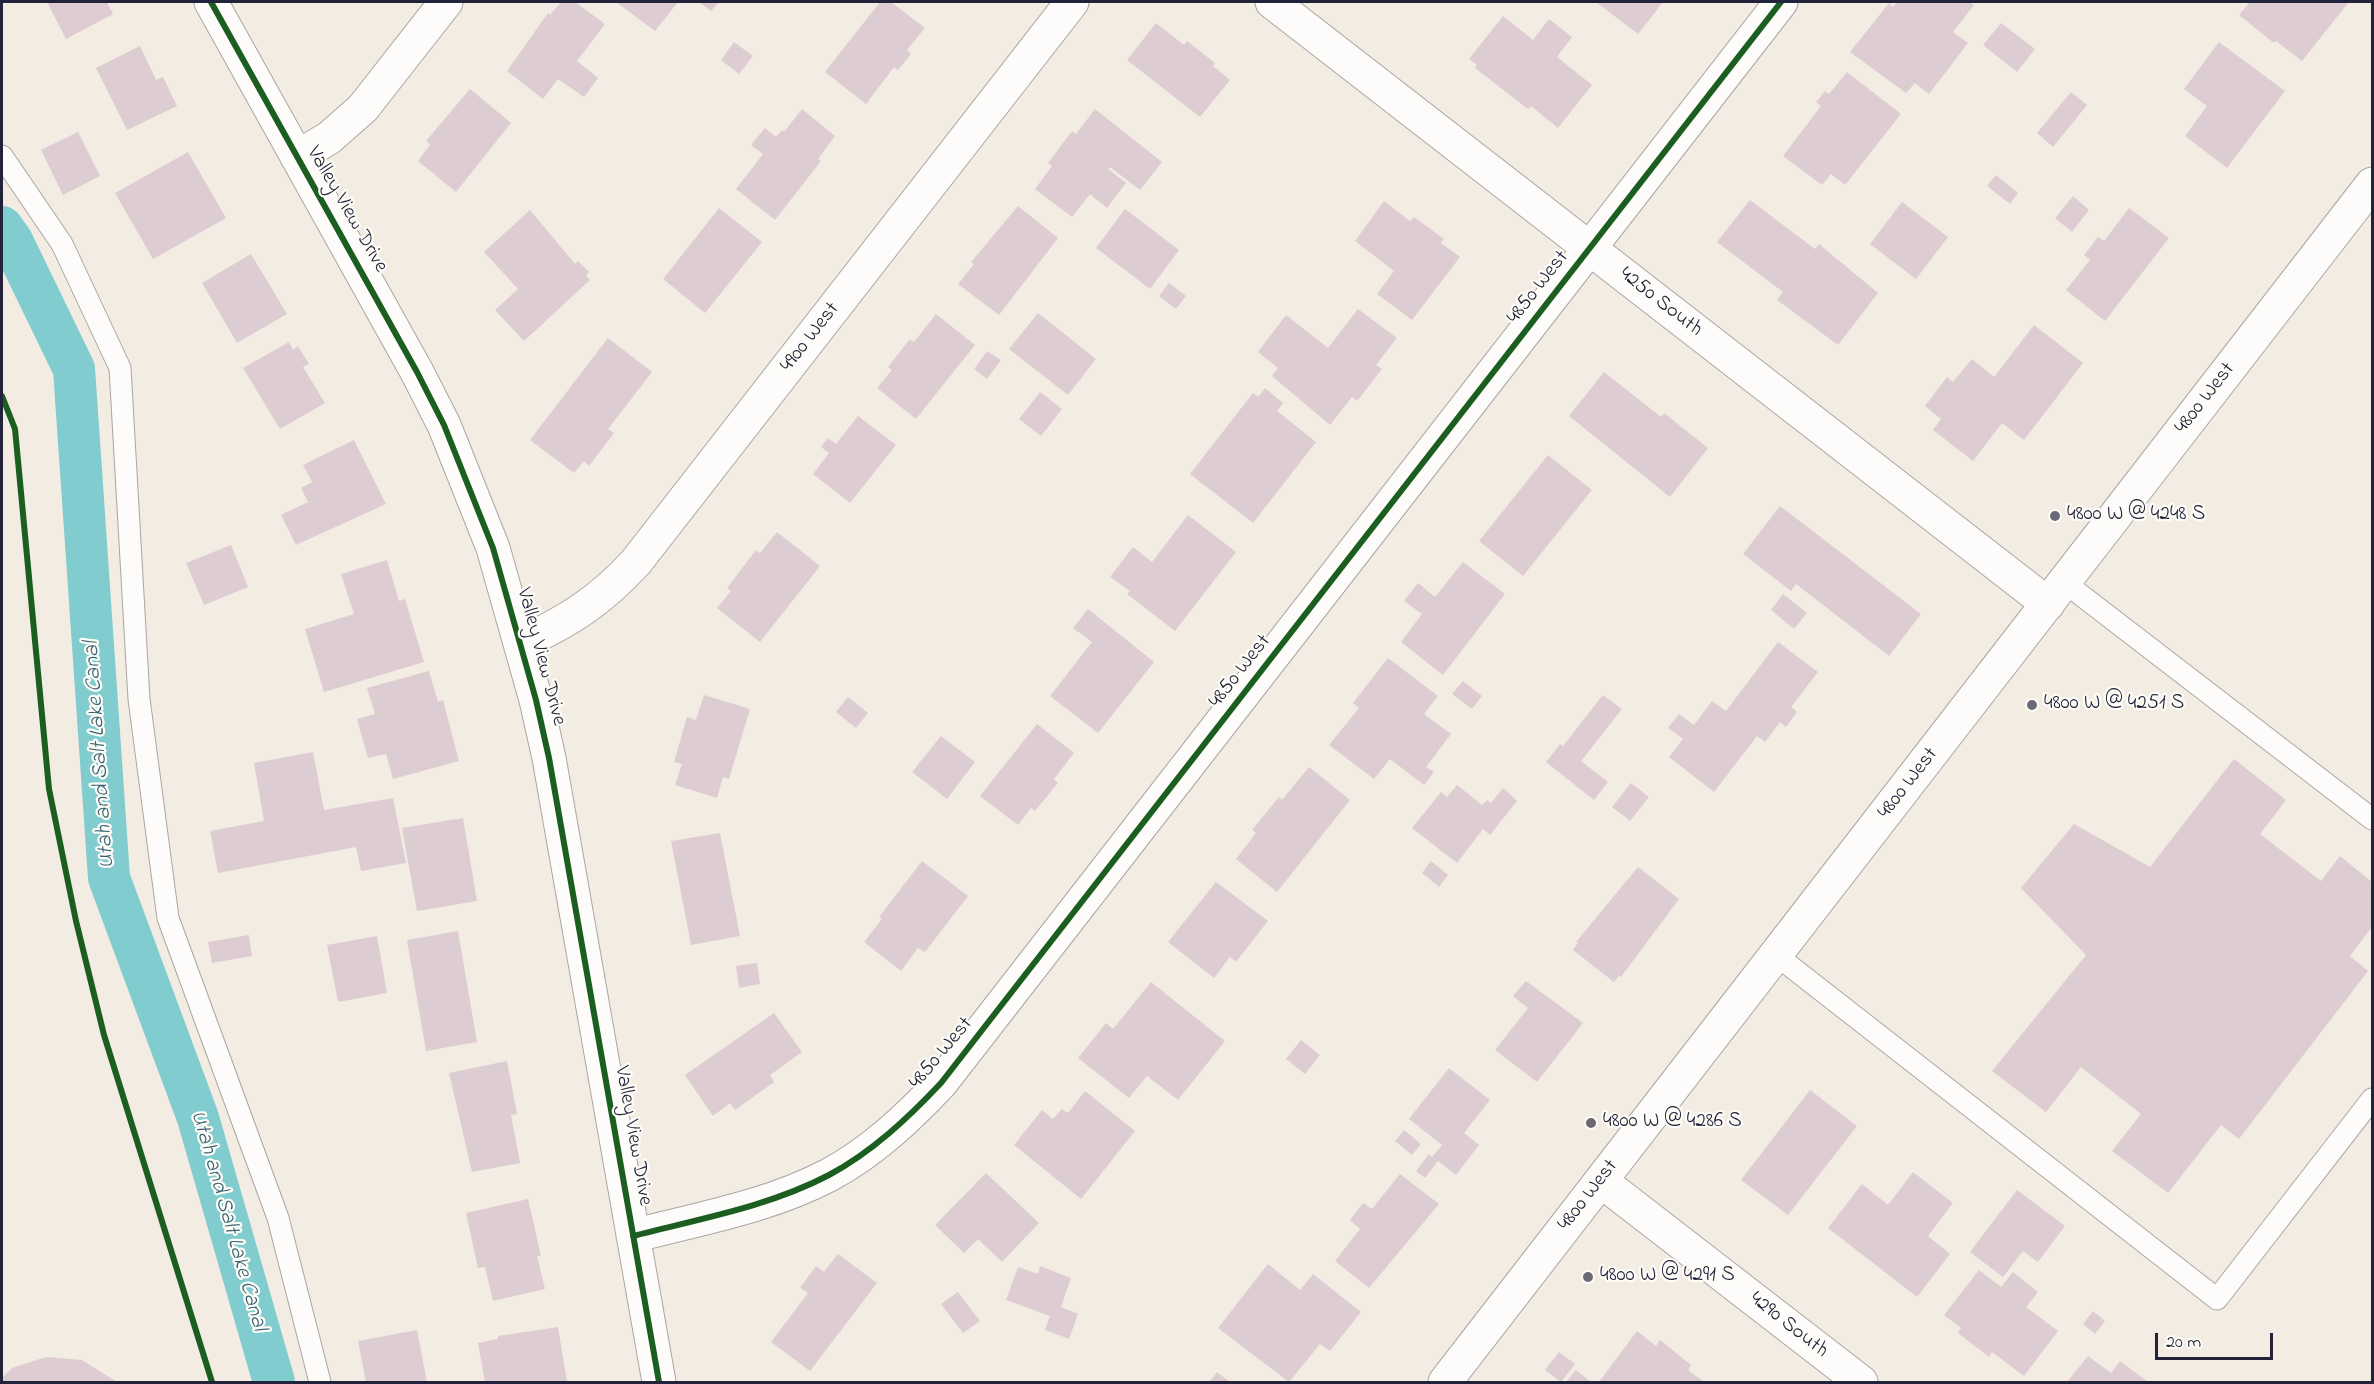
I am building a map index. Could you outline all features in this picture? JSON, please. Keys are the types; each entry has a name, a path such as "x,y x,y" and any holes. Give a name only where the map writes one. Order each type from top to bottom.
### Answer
{"street":[{"name":"Valley View Drive","path":"211,2 386,314 444,425 492,548 522,643 549,758 659,1383"},
{"path":"297,157 328,138 363,108 446,2"},
{"name":"4900 West","path":"522,643 566,622 592,605 636,562 1072,2"},
{"name":"4250 South","path":"1272,2 1590,249 2056,593"},
{"name":"4850 West","path":"633,1236 772,1200 801,1188 859,1157 916,1109 966,1054 1781,2"},
{"name":"4800 West","path":"1445,1383 2373,184"},
{"name":"4290 South","path":"1601,1181 1861,1383"}],"lane":[{"path":"2,156 62,244 120,368 139,699 168,918 278,1218 320,1383"},
{"path":"2056,593 2373,819"},
{"path":"1776,955 2217,1299 2373,1099"}],"building":[{"path":"47,2 107,2 113,14 66,39"},
{"path":"561,2 575,2 605,24 577,61 598,78 584,97 558,79 543,99 507,71 548,13 550,15"},
{"path":"616,2 678,2 655,31"},
{"path":"699,2 719,2 711,11"},
{"path":"880,2 891,2 925,28 907,50 911,54 898,70 894,67 866,104 825,72"},
{"path":"1596,2 1663,2 1638,34"},
{"path":"1897,2 1969,2 1974,5 1953,32 1968,43 1929,94 1915,83 1906,93 1850,52 1889,3 1893,7"},
{"path":"2250,2 2348,3 2302,61 2276,41 2274,43 2239,15"},
{"path":"1503,16 1533,40 1549,19 1572,37 1557,57 1592,85 1558,128 1531,106 1528,109 1475,68 1477,65 1469,59"},
{"path":"1156,23 1184,45 1187,41 1215,63 1213,66 1230,80 1200,117 1127,60"},
{"path":"2001,23 2035,49 2017,72 1983,45"},
{"path":"734,42 753,56 739,74 721,60"},
{"path":"2219,42 2285,91 2227,168 2185,136 2207,106 2184,89"},
{"path":"140,46 156,80 163,77 177,106 127,130 96,68"},
{"path":"1847,72 1901,114 1845,185 1831,174 1822,185 1783,156 1821,106 1816,102 1825,91 1829,94"},
{"path":"470,89 511,123 456,192 418,161 430,145 426,141"},
{"path":"2071,92 2087,105 2053,147 2037,133"},
{"path":"802,109 835,136 818,159 821,161 775,220 736,189 763,154 751,145 765,128 776,137 782,130 784,132"},
{"path":"1095,109 1162,162 1140,190 1110,167 1108,169 1126,183 1107,208 1090,194 1072,217 1035,189 1052,166 1048,163 1072,131 1076,134"},
{"path":"78,132 100,176 63,195 41,150"},
{"path":"188,152 226,218 153,259 115,193"},
{"path":"1996,175 2018,193 2010,204 1987,186"},
{"path":"2073,196 2089,210 2072,232 2055,218"},
{"path":"1750,200 1815,249 1819,244 1878,293 1838,345 1777,300 1783,292 1717,242"},
{"path":"1384,201 1410,221 1414,217 1444,239 1441,243 1460,257 1412,320 1377,294 1394,271 1355,241"},
{"path":"1902,202 1948,237 1916,279 1870,244"},
{"path":"1018,206 1058,238 999,315 958,284 974,264 971,262"},
{"path":"719,208 762,242 705,313 663,279"},
{"path":"2129,208 2169,238 2105,321 2066,290 2090,260 2084,255 2098,237 2104,241"},
{"path":"1125,209 1179,250 1150,289 1096,248"},
{"path":"530,210 575,264 578,261 589,272 586,275 590,280 524,341 495,310 518,289 484,252"},
{"path":"251,254 287,314 237,343 202,283"},
{"path":"1169,283 1186,296 1176,309 1159,296"},
{"path":"1358,309 1397,338 1376,365 1382,369 1357,401 1352,397 1330,425 1272,376 1278,368 1258,352 1286,315 1328,348"},
{"path":"1038,313 1096,359 1068,395 1009,349"},
{"path":"936,314 975,345 916,419 877,388 892,370 888,367 910,339 914,342"},
{"path":"2034,325 2083,363 2024,440 2002,423 1973,461 1933,430 1941,419 1925,406 1947,377 1953,382 1972,359 1994,377"},
{"path":"608,338 652,372 608,429 614,433 589,466 584,461 574,473 530,440"},
{"path":"289,342 293,350 298,346 309,364 303,367 325,403 280,429 243,368"},
{"path":"987,351 1001,360 987,379 974,369"},
{"path":"1604,372 1661,417 1664,413 1708,448 1670,497 1569,416"},
{"path":"1265,388 1283,403 1277,411 1316,442 1253,523 1190,474 1253,393 1258,397"},
{"path":"1040,392 1062,409 1041,436 1019,419"},
{"path":"858,416 896,445 850,503 813,474 829,453 821,447 828,438 836,444"},
{"path":"354,440 386,504 296,545 281,515 308,502 301,488 312,482 303,465"},
{"path":"1548,455 1592,490 1523,576 1479,541"},
{"path":"1780,506 1921,614 1889,656 1796,584 1791,591 1743,554"},
{"path":"1188,515 1236,552 1175,631 1127,594 1130,591 1110,577 1133,547 1152,562"},
{"path":"777,532 820,566 760,642 717,608 731,591 727,588 756,550 760,553"},
{"path":"231,545 248,587 204,605 186,563"},
{"path":"387,560 399,601 405,599 424,662 324,692 305,629 354,614 341,574"},
{"path":"1463,562 1505,594 1443,675 1401,642 1422,614 1404,601 1418,583 1435,597"},
{"path":"1783,594 1807,613 1794,629 1771,610"},
{"path":"1088,609 1154,662 1098,733 1050,696 1092,642 1073,628"},
{"path":"1778,642 1818,672 1791,707 1797,712 1786,727 1780,722 1765,742 1757,736 1714,792 1669,757 1683,739 1668,728 1679,714 1694,725 1712,701 1726,711"},
{"path":"1388,658 1438,696 1424,714 1451,734 1426,767 1434,772 1424,785 1390,759 1374,779 1329,745 1359,708 1353,703"},
{"path":"429,671 438,702 443,700 459,761 393,779 386,754 368,758 357,719 375,714 367,688"},
{"path":"1463,681 1482,696 1472,709 1452,694"},
{"path":"704,695 750,709 729,779 723,777 717,798 675,785 682,764 674,762 687,717 696,720"},
{"path":"1603,695 1622,709 1581,761 1608,782 1594,800 1546,762 1560,744 1563,746"},
{"path":"848,697 868,713 856,728 836,712"},
{"path":"1037,724 1074,753 1054,779 1058,783 1035,811 1031,808 1018,825 980,796"},
{"path":"941,736 975,762 947,799 912,772"},
{"path":"313,752 324,810 393,798 406,863 361,871 356,847 218,873 210,831 264,821 254,763"},
{"path":"2234,759 2286,800 2260,834 2321,881 2340,856 2372,882 2372,927 2350,956 2368,971 2239,1139 2221,1125 2168,1193 2112,1151 2141,1114 2081,1067 2046,1112 1992,1071 2086,955 2021,888 2074,824 2150,867"},
{"path":"1309,767 1350,800 1277,892 1236,859 1256,833 1252,830 1279,797 1282,800"},
{"path":"1631,783 1649,797 1630,821 1612,807"},
{"path":"1457,785 1482,805 1487,800 1491,803 1503,788 1517,801 1490,835 1483,829 1457,863 1412,828 1441,792 1447,797"},
{"path":"463,818 477,901 417,911 402,828"},
{"path":"720,833 740,936 691,945 671,841"},
{"path":"922,861 968,896 925,952 918,948 901,971 864,942 882,919 879,917"},
{"path":"1431,861 1448,875 1439,887 1422,873"},
{"path":"1638,867 1679,899 1621,977 1619,976 1614,982 1573,950 1578,943 1576,942"},
{"path":"1216,882 1268,921 1236,962 1230,957 1214,978 1168,942"},
{"path":"458,931 477,1042 426,1051 407,940"},
{"path":"249,935 252,956 212,963 208,942"},
{"path":"377,936 387,993 338,1002 327,945"},
{"path":"757,963 760,984 739,988 736,966"},
{"path":"1526,981 1583,1023 1537,1082 1495,1050 1528,1008 1513,996"},
{"path":"1151,982 1225,1041 1178,1100 1147,1076 1129,1098 1078,1058 1106,1023 1113,1029"},
{"path":"774,1013 802,1052 770,1075 774,1082 735,1110 730,1103 713,1116 685,1075"},
{"path":"1301,1040 1320,1055 1305,1074 1286,1059"},
{"path":"507,1061 517,1114 511,1115 520,1163 472,1172 449,1073"},
{"path":"1449,1068 1490,1100 1464,1133 1479,1145 1456,1175 1438,1161 1425,1178 1416,1171 1429,1154 1432,1157 1442,1145 1409,1119"},
{"path":"1810,1090 1857,1126 1788,1215 1741,1180"},
{"path":"1085,1091 1135,1131 1081,1199 1014,1145 1042,1110 1053,1119 1062,1109 1068,1113"},
{"path":"1404,1130 1421,1144 1412,1155 1395,1141"},
{"path":"1913,1172 1953,1203 1928,1236 1950,1254 1917,1297 1828,1228 1862,1184 1888,1205"},
{"path":"986,1173 1039,1223 1002,1262 978,1239 964,1253 935,1225"},
{"path":"1400,1174 1439,1204 1369,1288 1335,1261 1360,1229 1350,1220 1363,1203 1372,1209"},
{"path":"2017,1190 2065,1226 2038,1262 2023,1251 2003,1277 1970,1252"},
{"path":"528,1199 541,1256 537,1256 545,1289 493,1301 485,1267 478,1268 466,1213"},
{"path":"838,1254 877,1283 810,1371 771,1342 808,1293 800,1288 816,1266 824,1272"},
{"path":"1268,1264 1300,1290 1313,1274 1361,1312 1330,1351 1320,1344 1289,1382 1218,1328"},
{"path":"1040,1266 1071,1278 1061,1307 1078,1314 1069,1339 1045,1330 1050,1316 1006,1300 1018,1267 1038,1274"},
{"path":"1979,1270 2001,1287 2013,1272 2038,1292 2026,1307 2058,1331 2024,1376 1992,1352 1989,1357 1958,1333 1961,1328 1944,1315"},
{"path":"958,1292 980,1321 963,1333 941,1304"},
{"path":"2093,1311 2105,1321 2095,1334 2083,1324"},
{"path":"558,1327 567,1382 485,1382 478,1343 498,1339 498,1336"},
{"path":"417,1330 427,1382 366,1382 358,1341"},
{"path":"1637,1331 1656,1346 1660,1340 1691,1365 1688,1370 1704,1382 1599,1382"},
{"path":"1559,1352 1575,1364 1561,1382 1545,1370"},
{"path":"2088,1356 2111,1373 2120,1361 2148,1382 2067,1382"},
{"path":"46,1357 82,1360 117,1382 2,1382 2,1378 12,1368"},
{"path":"1576,1370 1591,1382 1566,1382"},
{"path":"1217,1372 1230,1382 1209,1382"}],"waterway":[{"name":"Utah and Salt Lake Canal","path":"2,227 12,241 74,369 109,878 198,1118 274,1382"}],"cycle path":[{"path":"211,2 417,372 444,425 493,548 536,700 549,758 659,1382"},
{"path":"633,1236 757,1204 782,1196 829,1175 860,1156 889,1134 941,1083 1781,2"},
{"path":"2,396 15,429 49,789 76,921 104,1035 212,1382"}],"place":[{"name":"4800 W @ 4248 S","path":"2055,516"},
{"name":"4800 W @ 4251 S","path":"2032,705"},
{"name":"4800 W @ 4286 S","path":"1591,1123"},
{"name":"4800 W @ 4291 S","path":"1588,1277"}]}
